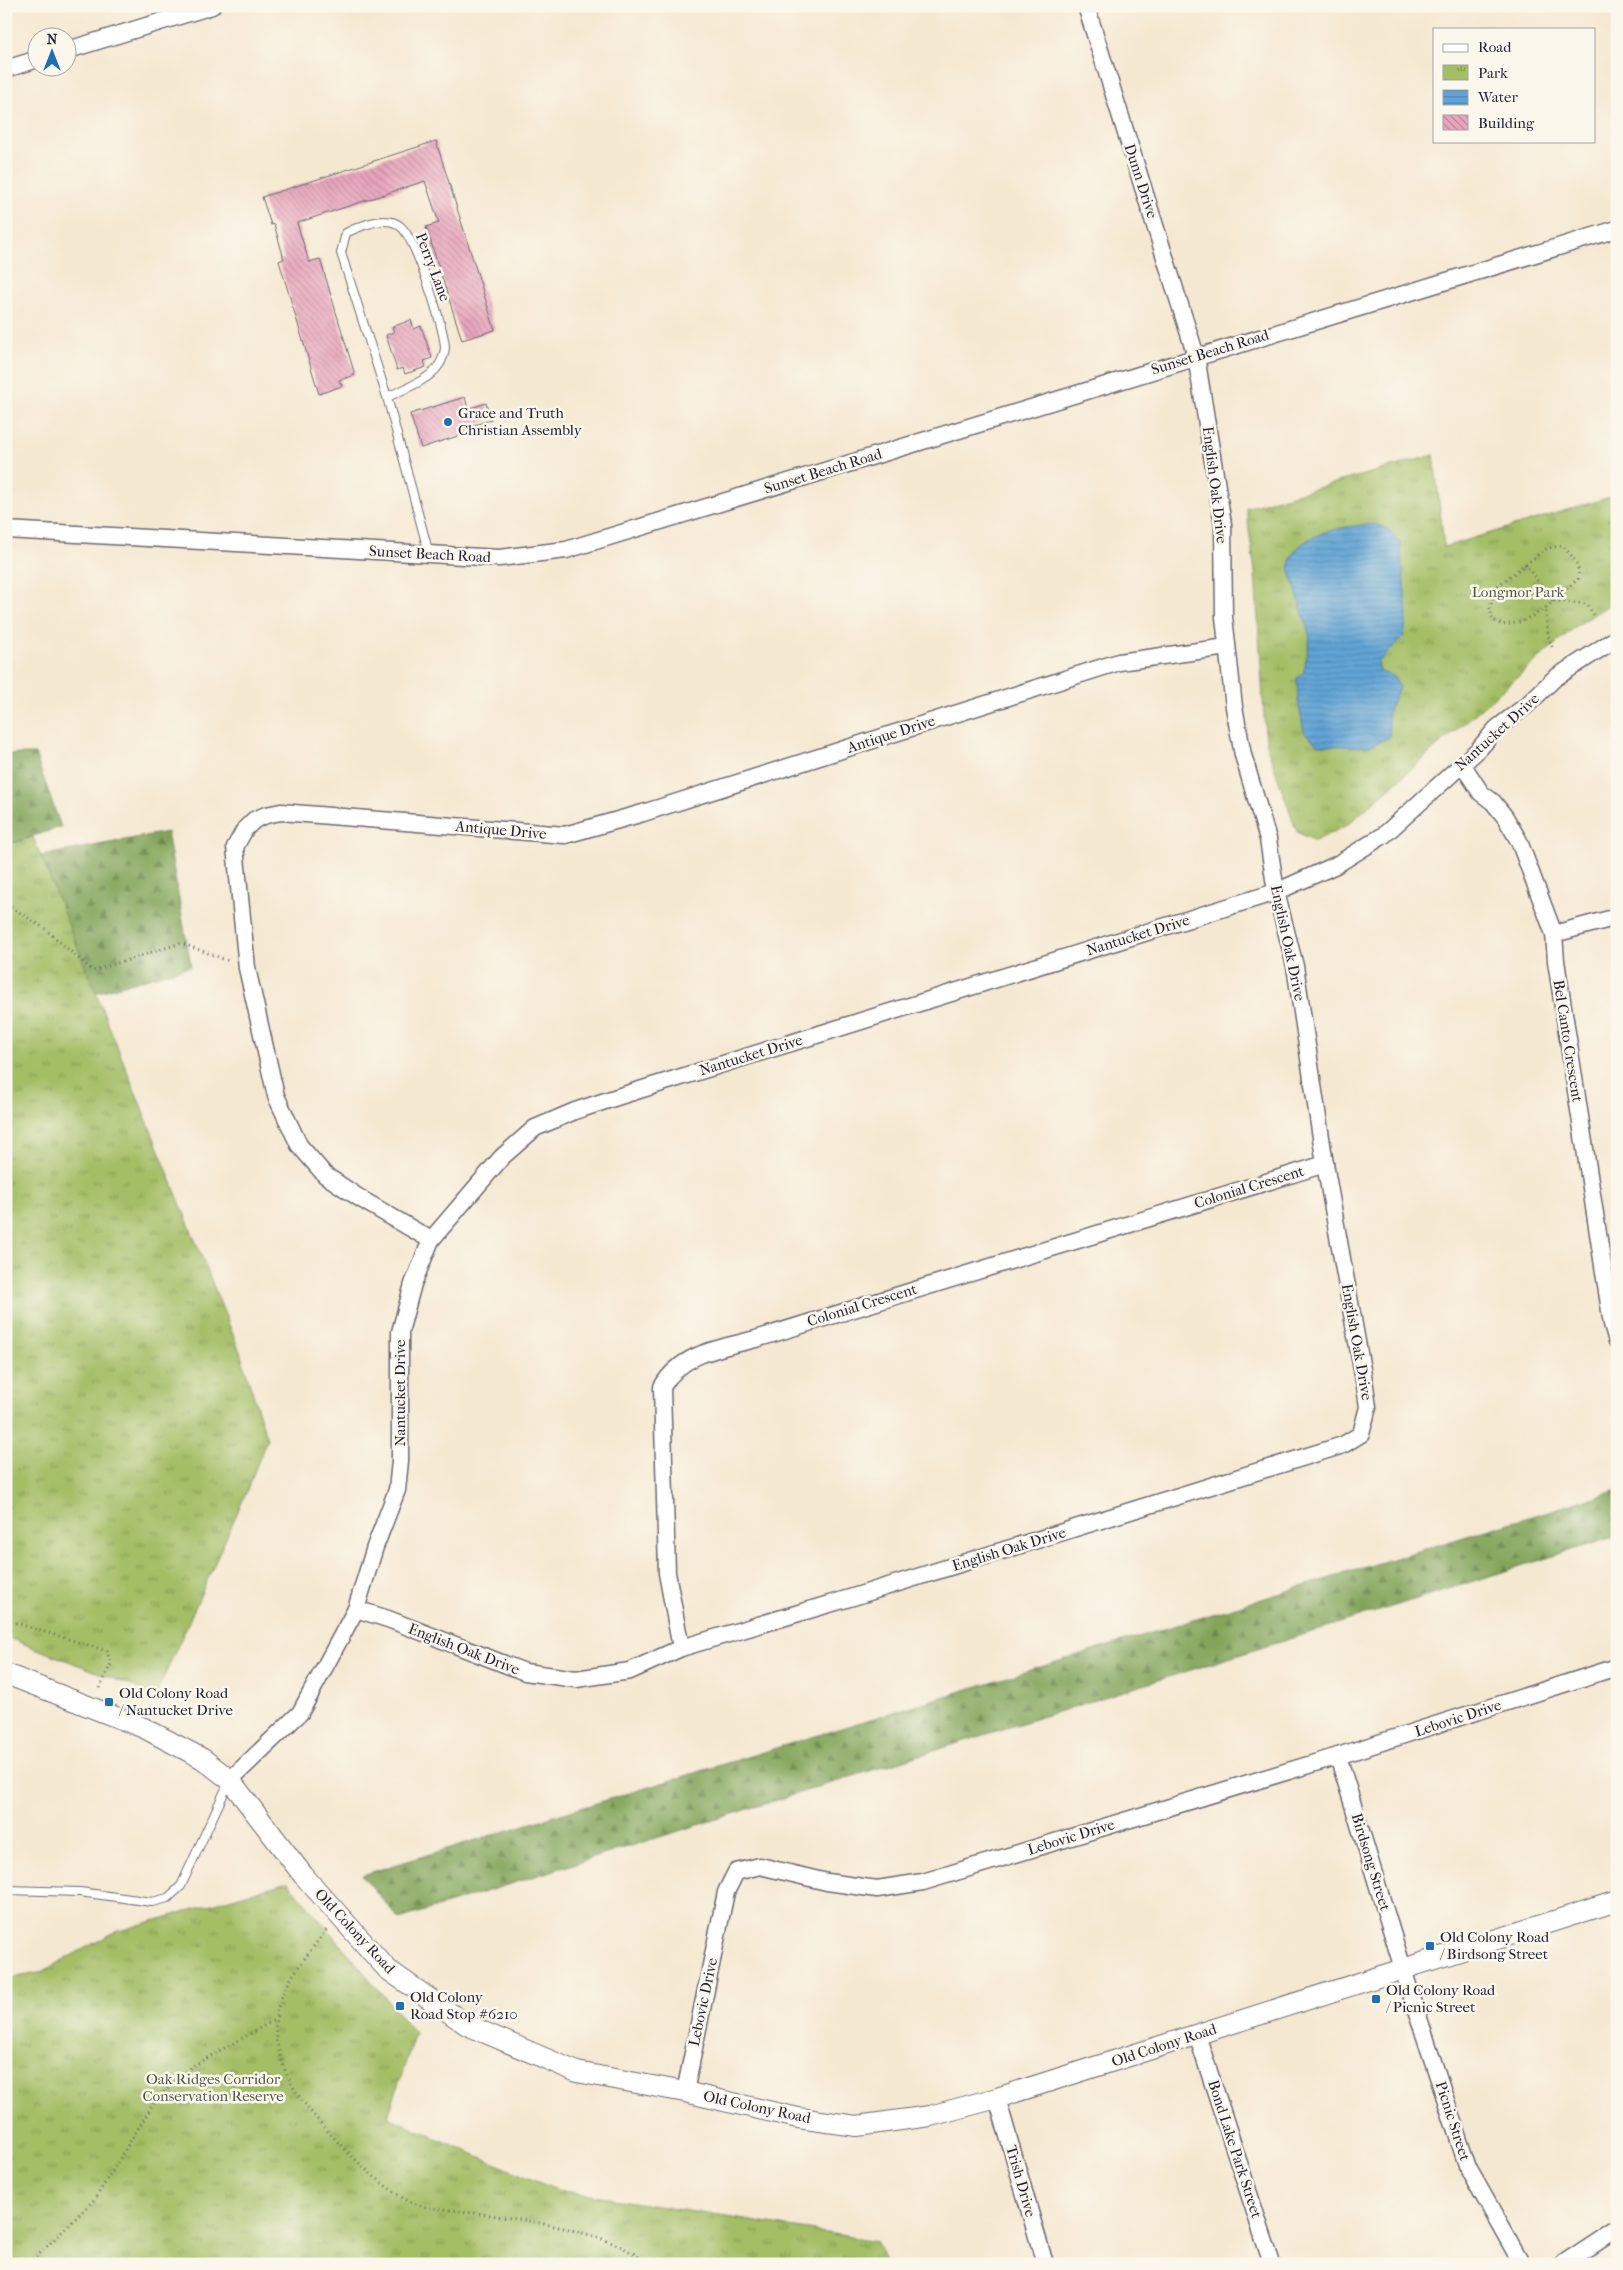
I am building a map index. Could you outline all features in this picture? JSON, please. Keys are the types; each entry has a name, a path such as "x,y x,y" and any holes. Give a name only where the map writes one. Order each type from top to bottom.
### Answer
{"street":[{"path":"78,47 212,6"},
{"name":"Dunn Drive","path":"1086,6 1196,356"},
{"path":"6,69 28,62"},
{"name":"Sunset Beach Road","path":"6,530 499,558 566,550 1196,356 1617,229"},
{"name":"English Oak Drive","path":"356,1609 388,1619 525,1672 576,1679 630,1671 681,1648 853,1598 1334,1448 1361,1434 1368,1407 1325,1164 1295,966 1276,892 1268,839 1242,755 1224,617 1223,524 1196,356"},
{"name":"Nantucket Drive","path":"230,1780 300,1713 356,1609 375,1547 397,1490 400,1460 400,1332 413,1284 431,1240 502,1157 535,1128 574,1111 1276,892 1336,865 1384,836 1462,764 1497,728 1555,678 1617,638"},
{"name":"Antique Drive","path":"431,1240 361,1199 325,1175 299,1144 276,1096 247,968 236,847 245,829 254,820 266,814 281,812 565,835 644,813 1119,662 1227,647"},
{"name":"Bel Canto Crescent","path":"1462,764 1481,793 1493,802 1519,841 1554,934 1556,961 1609,1305 1617,1341"},
{"path":"1554,934 1617,917"},
{"name":"Colonial Crescent","path":"681,1648 668,1573 662,1387 668,1376 678,1367 690,1358 714,1350 756,1339 1325,1164"},
{"name":"Lebovic Drive","path":"685,2092 726,1892 736,1872 760,1866 827,1882 877,1889 923,1882 1338,1756 1617,1667"},
{"name":"Old Colony Road","path":"6,1674 171,1740 203,1759 230,1780 303,1875 388,1969 467,2025 577,2072 685,2092 798,2118 857,2126 930,2116 997,2098 1617,1901"},
{"name":"Birdsong Street","path":"1338,1756 1403,1969"},
{"name":"Picnic Street","path":"1403,1969 1468,2168 1522,2264"},
{"name":"Bond Lake Park Street","path":"1197,2035 1272,2264"},
{"name":"Trish Drive","path":"997,2098 1045,2264"},
{"path":"1564,2264 1617,2229"}],"lane":[{"name":"Perry Lane","path":"387,397 421,381 439,366 445,348 434,303 412,240 400,225 385,221 364,224 346,233 341,252 387,397 430,554"},
{"path":"6,1890 90,1893 149,1902 168,1898 182,1886 230,1780"}],"path":[{"path":"1563,546 1574,557 1580,568 1578,579 1546,608 1521,622 1502,625 1492,619 1490,608 1495,588 1525,564 1547,548 1563,546"},
{"path":"1525,564 1553,601 1587,604 1595,618"},
{"path":"1546,608 1548,636 1553,649"},
{"path":"6,907 11,907 44,928 93,971 181,943 247,968"},
{"path":"6,1620 106,1651 111,1664 92,1708"},
{"path":"338,1914 282,1991 276,2019 276,2043 292,2084 324,2129 385,2186 415,2204 547,2224 621,2246 639,2256 647,2264"},
{"path":"29,2264 94,2199 156,2099 193,2066 276,2019"}],"green space":[{"name":"Longmor Park","path":"1434,455 1444,547 1617,495 1617,604 1607,606 1575,627 1347,825 1315,841 1297,832 1268,750 1265,731 1255,572 1246,508"},
{"path":"6,754 35,754 61,827 6,845"},
{"path":"167,832 191,966 95,993 40,856"},
{"path":"33,837 240,1352 267,1439 246,1493 156,1695 6,1637 6,845"},
{"path":"1617,1490 1617,1536 399,1919 362,1875"},
{"name":"Oak Ridges Corridor Conservation Reserve","path":"288,1882 415,2033 388,2117 557,2190 876,2241 886,2264 6,2264 6,1979 39,1973 115,1932"}],"water":[{"path":"1375,524 1388,529 1400,543 1407,613 1404,636 1378,663 1380,672 1394,676 1399,687 1388,713 1390,737 1367,747 1318,745 1304,732 1298,701 1297,678 1304,671 1310,637 1289,568 1292,556 1299,546 1322,533 1350,526"}],"building":[{"path":"436,141 495,330 462,340 426,227 439,223 425,181 297,223 309,262 320,259 355,375 339,380 342,386 319,394 279,261 284,259 274,224 271,225 262,197"},
{"path":"411,320 414,329 421,326 432,358 424,361 426,367 405,374 403,368 397,370 386,335 394,332 392,327"},
{"name":"Grace and Truth Christian Assembly","path":"465,397 468,409 486,403 491,420 474,425 476,430 421,448 410,414"}],"place":[{"name":"Grace and Truth Christian Assembly","path":"448,422"},
{"name":"Old Colony Road / Nantucket Drive","path":"109,1702"},
{"name":"Old Colony Road / Birdsong Street","path":"1430,1946"},
{"name":"Old Colony Road / Picnic Street","path":"1376,1999"},
{"name":"Old Colony Road Stop #6210","path":"400,2006"}]}
